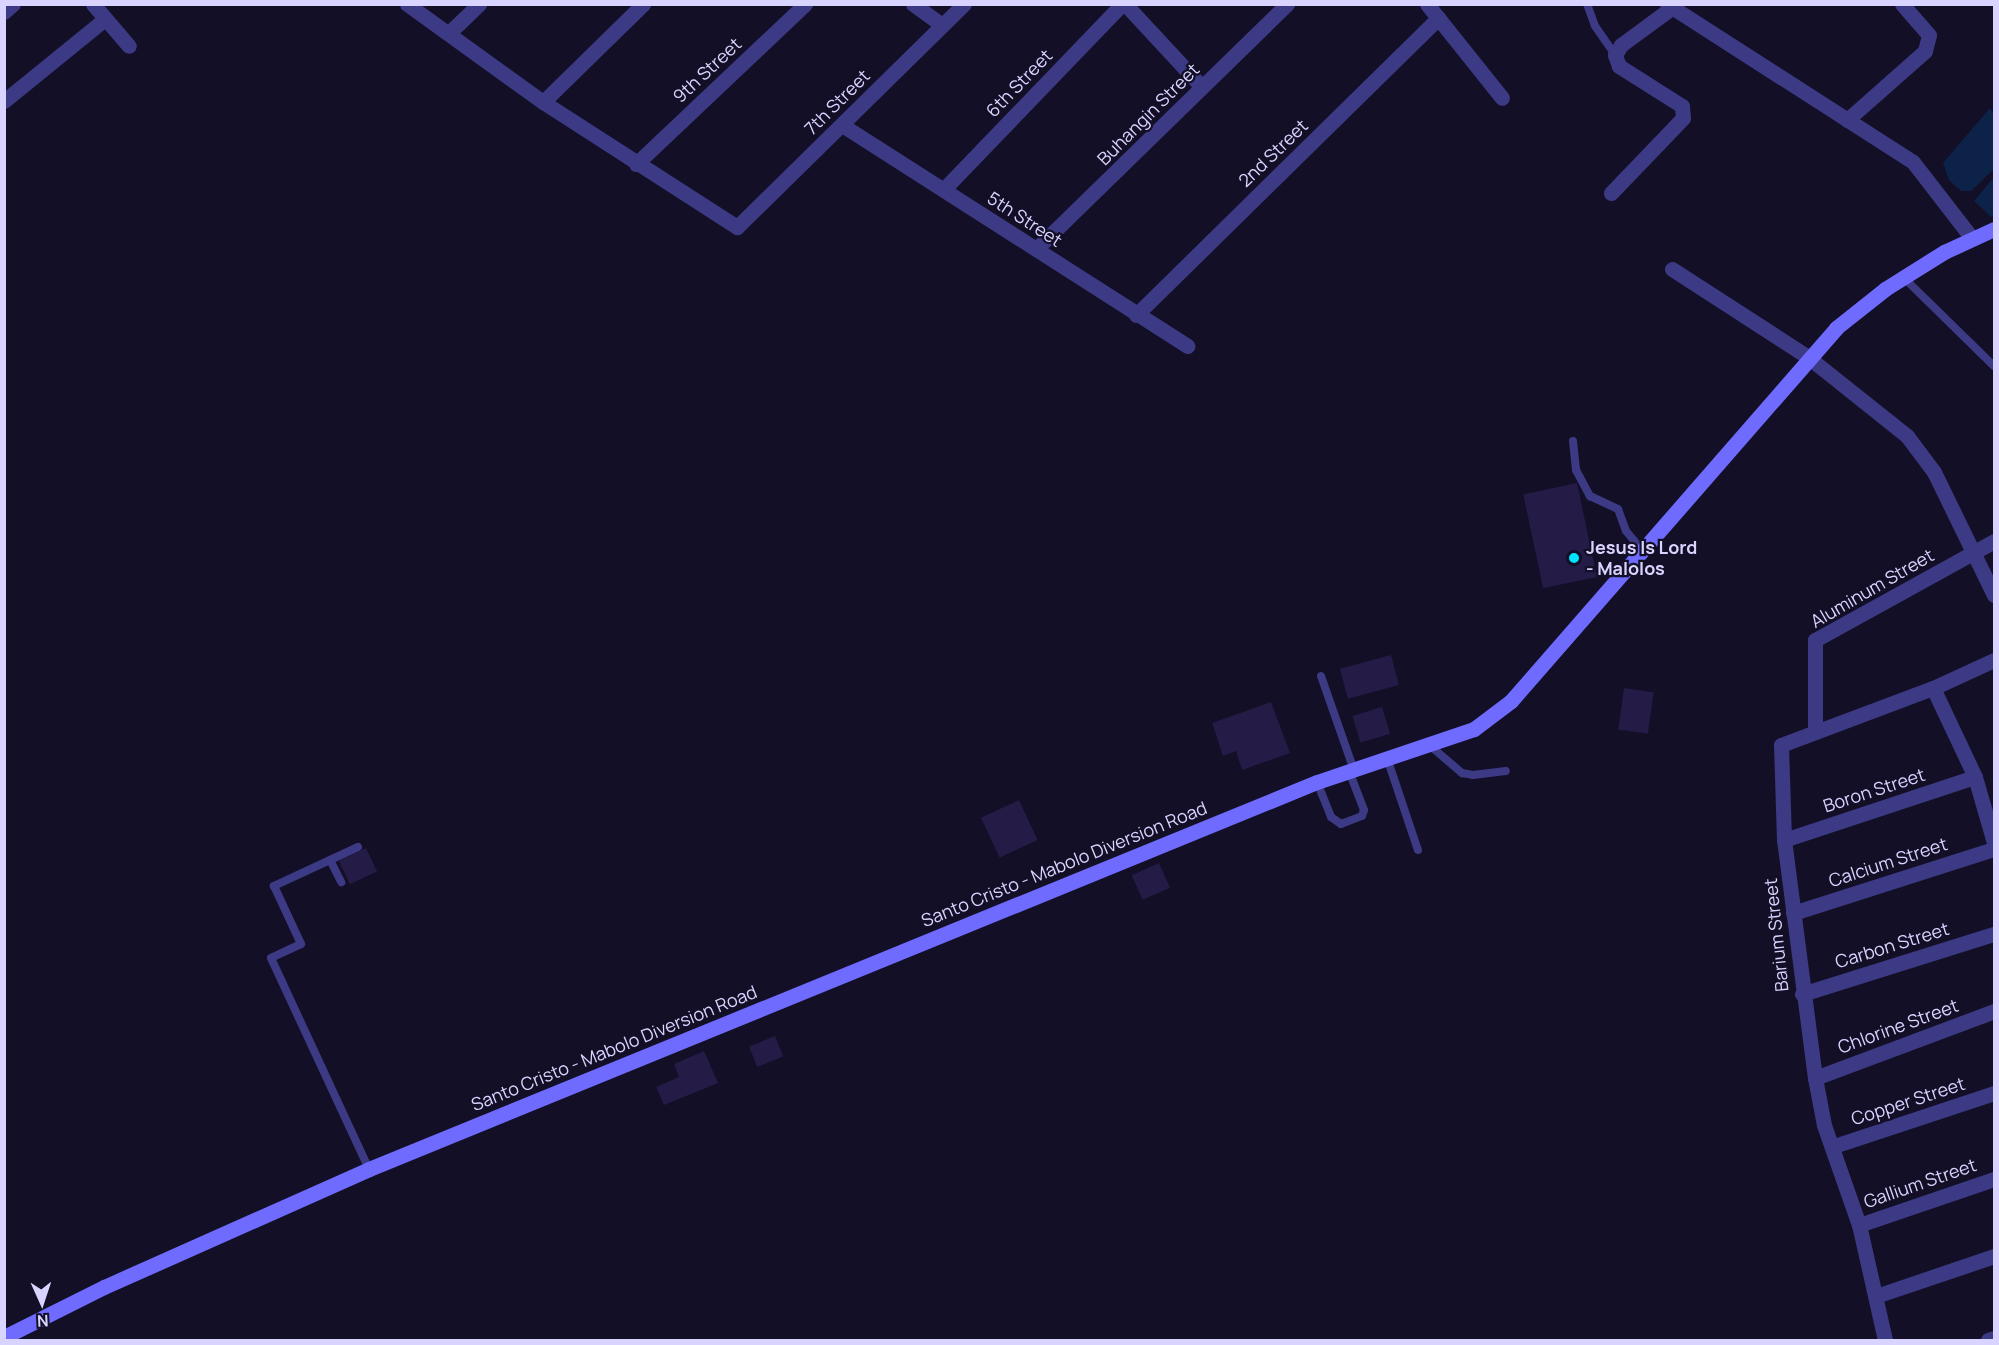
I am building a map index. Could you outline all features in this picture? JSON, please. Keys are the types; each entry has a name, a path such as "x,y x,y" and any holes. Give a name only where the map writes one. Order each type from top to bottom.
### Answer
{"street":[{"path":"4,12 13,4"},
{"path":"93,4 129,46"},
{"path":"407,4 543,102 636,164"},
{"path":"449,33 479,4"},
{"path":"543,102 643,4"},
{"name":"9th Street","path":"636,164 805,4"},
{"path":"913,4 942,25"},
{"name":"7th Street","path":"636,164 737,227 964,4"},
{"path":"1124,4 1202,87"},
{"name":"6th Street","path":"944,189 1124,4"},
{"path":"1427,4 1502,98"},
{"path":"1847,120 1925,51 1929,35 1902,4"},
{"name":"Buhangin Street","path":"1036,249 1282,6"},
{"path":"1611,193 1683,118 1685,111 1619,66 1615,55 1622,45 1668,7 1914,162 1971,237"},
{"name":"2nd Street","path":"1136,315 1438,18"},
{"path":"4,101 105,19"},
{"name":"5th Street","path":"842,125 1187,346"},
{"name":"Santo Cristo - Mabolo Diversion Road","path":"4,1337 104,1287 369,1169 1317,782 1474,729 1503,709 1808,357 1836,328 1903,277 1971,237 1995,229"},
{"path":"1672,269 1808,357 1920,450 1995,595"},
{"name":"Aluminum Street","path":"1815,732 1815,640 1995,541"},
{"name":"Barium Street","path":"1885,1341 1859,1225 1834,1146 1824,1125 1815,1078 1802,994 1785,840 1781,745 1933,688 1995,660"},
{"path":"1933,688 1976,777 1995,843"},
{"name":"Boron Street","path":"1785,840 1976,777"},
{"name":"Calcium Street","path":"1793,913 1995,849"},
{"name":"Carbon Street","path":"1802,994 1995,934"},
{"name":"Chlorine Street","path":"1815,1078 1995,1011"},
{"name":"Copper Street","path":"1834,1146 1995,1093"},
{"name":"Gallium Street","path":"1859,1225 1995,1179"},
{"path":"1876,1296 1995,1256"},
{"path":"1988,1341 1995,1338"}],"lane":[{"path":"1587,4 1595,26 1615,55"},
{"path":"1903,277 1995,366"},
{"path":"1573,441 1576,470 1587,490 1598,501 1618,509 1626,531 1641,549"},
{"path":"1317,782 1331,817 1341,824 1362,816 1364,810 1322,676"},
{"path":"1428,744 1462,773 1473,775 1506,771"},
{"path":"1387,758 1418,850"},
{"path":"358,848 274,886 301,944 271,958 369,1169"},
{"path":"330,860 341,882"}],"water":[{"path":"1990,108 1994,114 1994,169 1971,191 1961,191 1949,180 1943,163"},
{"path":"1994,177 1994,215 1991,217 1974,201"}],"building":[{"path":"1577,483 1597,577 1543,588 1523,494"},
{"path":"1391,655 1399,685 1348,699 1340,669"},
{"path":"1624,688 1654,692 1648,734 1618,730"},
{"path":"1271,702 1290,753 1242,770 1236,751 1223,756 1212,723"},
{"path":"1382,707 1390,734 1361,743 1352,716"},
{"path":"1019,800 1038,840 1000,858 981,818"},
{"path":"366,848 377,872 350,884 339,861"},
{"path":"1159,863 1170,888 1143,900 1132,875"},
{"path":"775,1036 783,1056 757,1067 749,1046"},
{"path":"704,1051 718,1083 664,1105 656,1087 679,1077 674,1064"}],"place":[{"name":"Jesus Is Lord - Malolos","path":"1574,558"}]}
